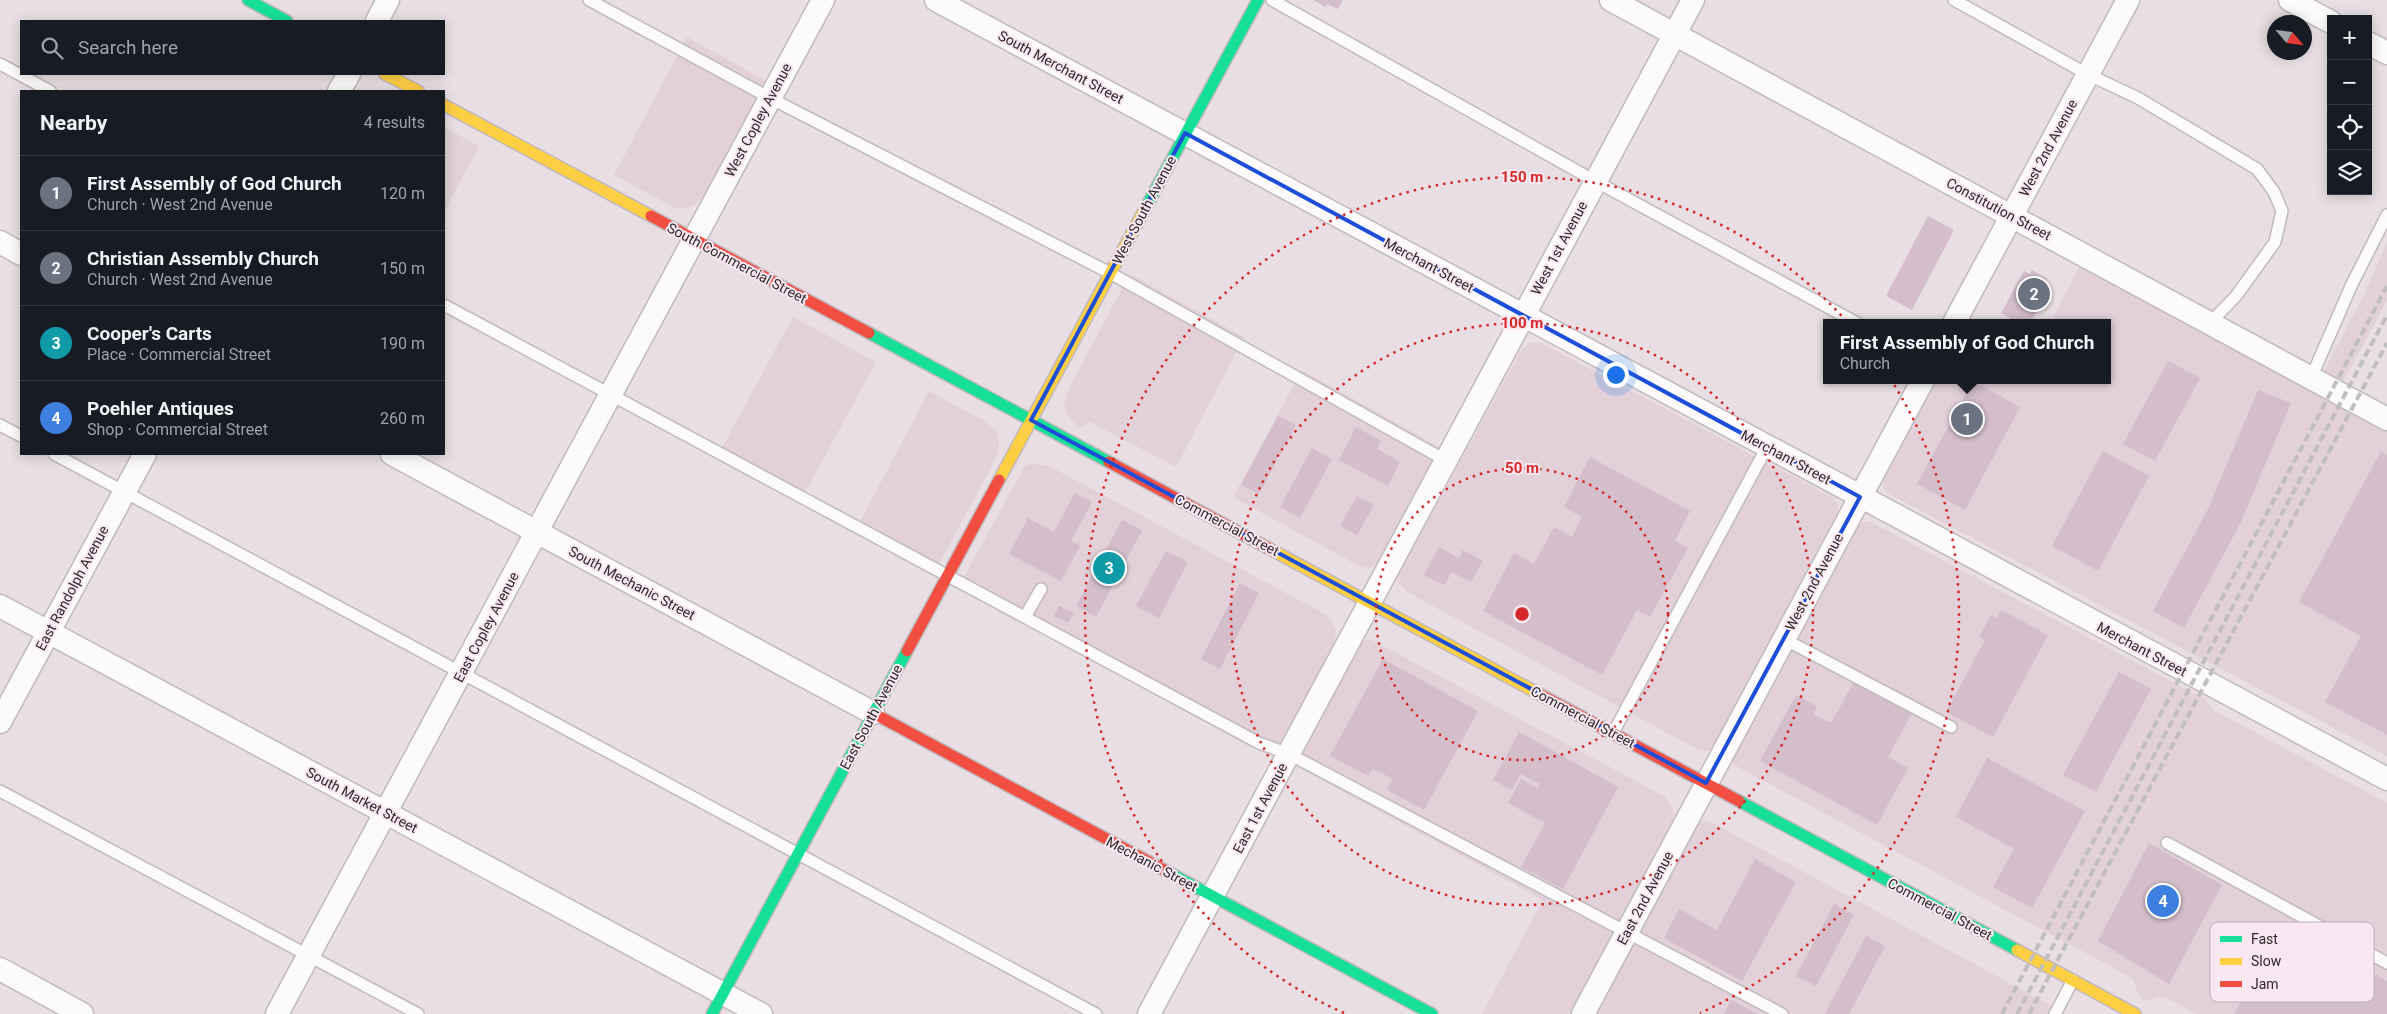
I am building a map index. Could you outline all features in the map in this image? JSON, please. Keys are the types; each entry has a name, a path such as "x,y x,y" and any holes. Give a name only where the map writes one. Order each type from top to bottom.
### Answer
{"main road":[{"path":"248,0 285,20"},
{"name":"West South Avenue","path":"1031,420 1258,0"},
{"path":"388,75 416,90"},
{"name":"South Commercial Street","path":"445,106 1031,420"},
{"name":"East South Avenue","path":"712,1014 946,575 1031,420"},
{"name":"Commercial Street","path":"1031,420 2135,1014"},
{"name":"Mechanic Street","path":"873,713 1432,1014"}],"street":[{"path":"378,20 388,0"},
{"name":"West Copley Avenue","path":"694,240 823,0"},
{"name":"South Merchant Street","path":"936,0 1185,134"},
{"name":"Constitution Street","path":"1611,0 2387,418"},
{"name":"West 1st Avenue","path":"1370,602 1693,0"},
{"name":"West 2nd Avenue","path":"1956,319 2128,0"},
{"path":"2290,0 2327,20"},
{"path":"2372,45 2387,53"},
{"path":"340,90 348,75"},
{"name":"Merchant Street","path":"1185,134 2387,780"},
{"name":"East Copley Avenue","path":"277,1014 694,240"},
{"path":"0,242 20,253"},
{"name":"West 2nd Avenue","path":"1706,783 1921,384"},
{"name":"East Randolph Avenue","path":"0,722 144,455"},
{"name":"South Mechanic Street","path":"394,455 873,713"},
{"name":"East 1st Avenue","path":"1149,1014 1370,602"},
{"name":"South Market Street","path":"0,606 761,1014"},
{"name":"East 2nd Avenue","path":"1583,1014 1706,783"},
{"path":"0,969 82,1014"}],"lane":[{"path":"589,0 770,98 1110,273 1445,460"},
{"path":"1272,0 1595,181 1850,319"},
{"path":"1954,0 2087,74 2138,98 2257,169 2274,192 2282,211 2275,242 2236,296 2210,323"},
{"path":"0,64 20,75"},
{"path":"20,75 48,90"},
{"path":"2311,378 2352,284 2387,215"},
{"path":"445,306 1259,743 1289,754 1782,1014"},
{"path":"0,425 20,435"},
{"path":"1613,733 1767,447"},
{"path":"56,455 1096,1014"},
{"path":"1025,617 1040,589"},
{"path":"1784,639 1951,727"},
{"path":"0,790 418,1014"},
{"path":"2167,843 2312,922"},
{"path":"2374,956 2387,963"},
{"path":"2055,1014 2073,980"}],"highlighted area":[{"path":"1185,133 1860,497 1706,783 1031,420"}],"shaded area":[{"path":"687,37 768,82 704,195 695,205 682,209 675,208 614,175"},
{"path":"445,128 479,146 445,210"},
{"path":"2387,242 2387,300 2333,401 2387,431 2387,756 1887,493 1882,485 1885,474 1934,384 2111,384 2111,319 2052,319 2081,264 2313,391 2363,297"},
{"path":"1130,274 1244,337 1176,467 1090,422 1079,428 1069,417 1064,404 1068,390"},
{"path":"793,317 876,362 800,502 717,457"},
{"path":"1530,343 1541,343 1832,497 1838,505 1837,514 1715,743 1708,751 1699,750 1407,592 1398,583 1399,574 1522,349"},
{"path":"1302,370 1439,447 1377,563 1370,568 1361,567 1233,497"},
{"path":"929,391 986,422 997,432 999,445 995,460 934,573 855,531"},
{"path":"1032,463 1049,466 1327,615 1331,619 1336,632 1333,647 1274,755 959,586 1024,467"},
{"path":"1869,521 2206,700 2213,710 2387,803 2387,1014 2197,1014 2163,996 2145,1001 2138,995 2134,980 2114,968 1734,765 1732,756 1857,527 1861,523"},
{"path":"1367,639 1664,796 1672,807 1674,820 1569,1014 1482,1014 1543,900 1296,766 1359,645"},
{"path":"1704,820 1713,823 2067,1014 1596,1014 1695,826"}],"building":[{"path":"1313,0 1343,0 1338,9 1327,4 1326,7"},
{"path":"1928,216 1954,230 1912,310 1886,296"},
{"path":"2032,270 2047,279 2045,282 2051,285 2032,319 2009,319 2001,313 2024,271 2030,274"},
{"path":"2168,361 2200,378 2155,461 2123,444"},
{"path":"1971,384 1978,384 2020,407 1965,510 1917,484"},
{"path":"2258,390 2291,403 2241,522 2184,628 2153,611 2208,509"},
{"path":"1278,416 1296,425 1259,494 1241,485"},
{"path":"1356,427 1381,441 1377,449 1400,462 1388,486 1339,460"},
{"path":"1312,448 1332,459 1300,518 1280,507"},
{"path":"2103,451 2149,476 2098,571 2052,546"},
{"path":"2381,451 2387,455 2387,735 2325,702 2361,636 2299,602"},
{"path":"1590,457 1690,511 1675,541 1688,548 1650,617 1637,610 1602,675 1483,611 1514,553 1534,564 1554,527 1572,537 1582,517 1564,507"},
{"path":"1075,493 1092,502 1071,541 1080,546 1061,581 1009,554 1028,518 1054,532"},
{"path":"1357,496 1374,505 1357,535 1340,526"},
{"path":"1122,520 1142,530 1096,617 1076,606"},
{"path":"1439,547 1459,558 1463,550 1483,561 1471,582 1452,572 1444,585 1424,575"},
{"path":"1166,551 1188,562 1159,618 1136,606"},
{"path":"1240,583 1259,593 1220,669 1201,659"},
{"path":"1059,606 1074,613 1068,623 1054,616"},
{"path":"2001,610 2048,635 1993,737 1946,712 1985,640 1979,637 1991,615 1997,618"},
{"path":"1383,659 1478,711 1424,810 1387,790 1393,779 1373,769 1368,776 1330,756"},
{"path":"2119,672 2151,689 2096,792 2063,775"},
{"path":"1854,682 1912,713 1888,757 1908,768 1877,825 1760,761 1796,695 1817,706 1813,714 1831,723"},
{"path":"1519,732 1618,787 1563,889 1521,867 1545,823 1508,803 1521,779 1537,788 1540,784 1520,774 1512,790 1493,780"},
{"path":"1987,758 2085,811 2032,908 1993,887 2014,849 1956,817"},
{"path":"2149,843 2222,885 2169,984 2098,941"},
{"path":"1755,859 1796,882 1742,981 1664,938 1679,909 1717,930"},
{"path":"1834,904 1854,915 1816,986 1796,976"},
{"path":"1866,936 1885,946 1849,1014 1825,1014"},
{"path":"2376,975 2387,981 2387,1014 2234,1014 2240,1002 2374,1002 2374,978"},
{"path":"1731,1000 1758,1014 1724,1014"}],"railway":[{"path":"2002,1014 2387,286"},
{"path":"2017,1014 2387,315"},
{"path":"2029,1014 2387,343"}],"traffic: fast":[{"path":"248,0 285,20"},
{"path":"1146,207 1258,0"},
{"path":"869,333 1109,462"},
{"path":"712,1014 907,651"},
{"path":"1739,801 2017,950"},
{"path":"1166,871 1432,1014"}],"traffic: slow":[{"path":"387,75 416,90"},
{"path":"445,106 651,216"},
{"path":"999,480 1146,207"},
{"path":"1268,548 1543,696"},
{"path":"2017,950 2135,1014"}],"traffic: jam":[{"path":"651,216 869,333"},
{"path":"1109,462 1268,548"},
{"path":"907,651 999,480"},
{"path":"1543,696 1739,801"},
{"path":"873,713 1166,871"}],"place":[{"name":"Christian Assembly Church","path":"2034,294"},
{"name":"First Assembly of God Church","path":"1967,419"},
{"name":"Cooper's Carts","path":"1109,568"},
{"name":"Poehler Antiques","path":"2163,901"}]}
